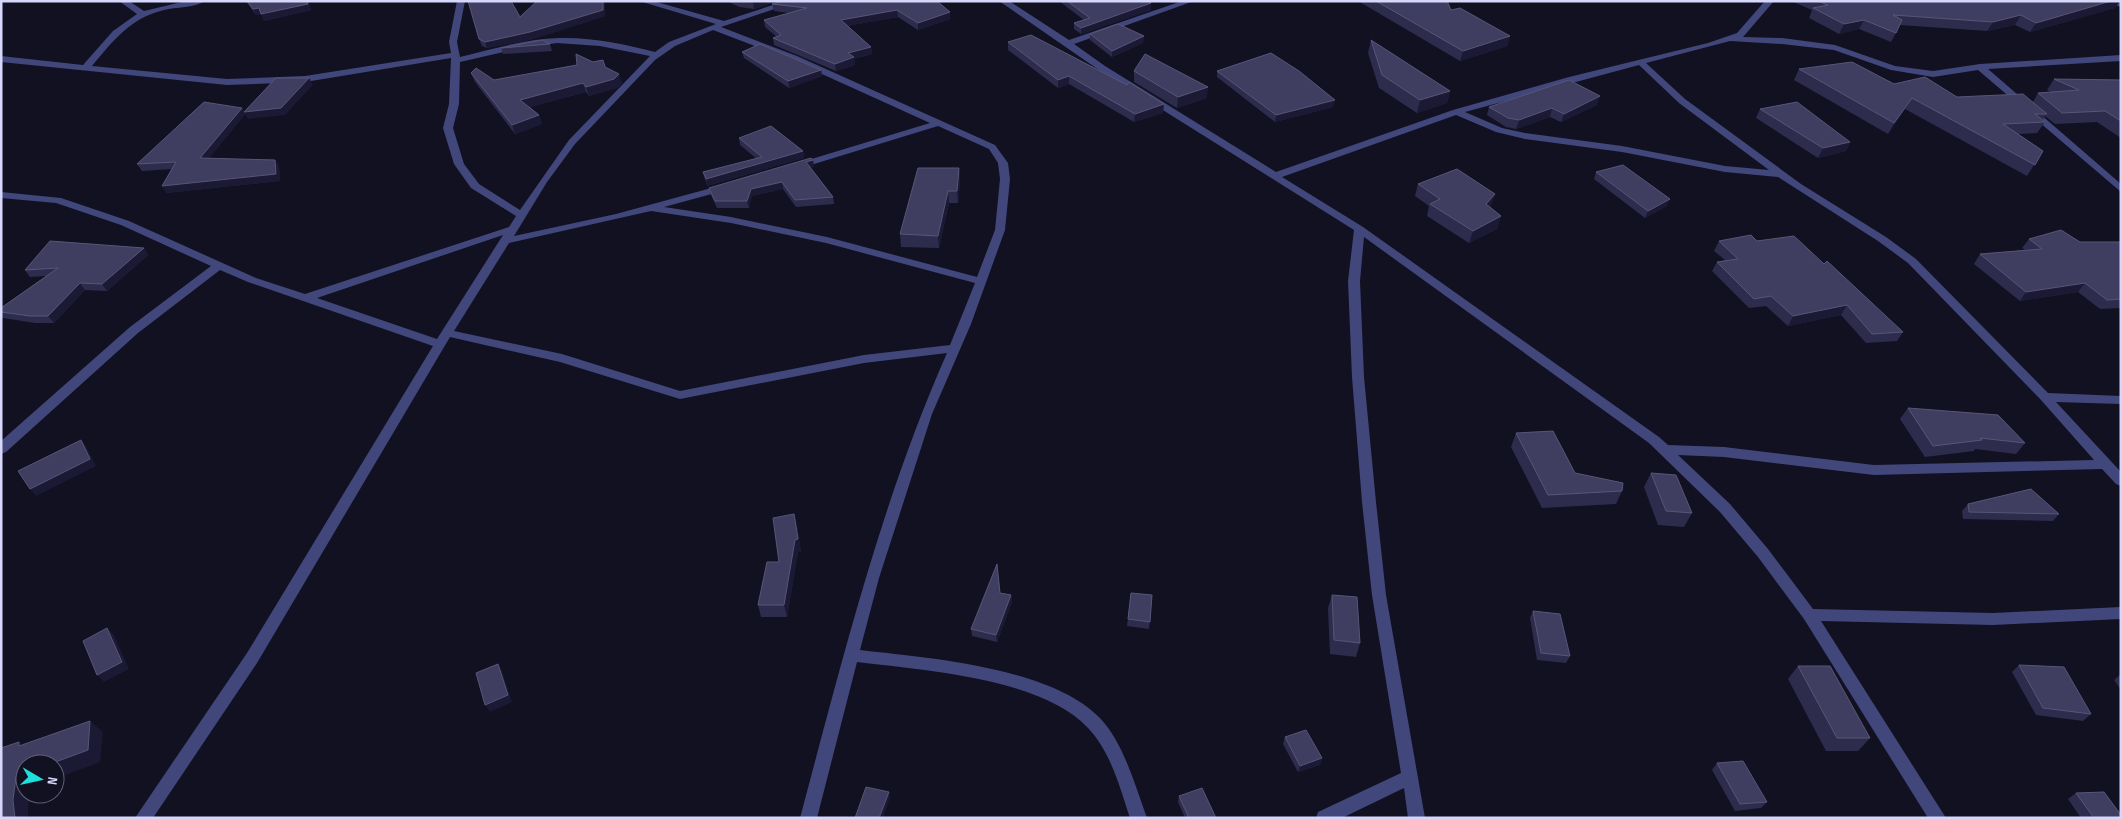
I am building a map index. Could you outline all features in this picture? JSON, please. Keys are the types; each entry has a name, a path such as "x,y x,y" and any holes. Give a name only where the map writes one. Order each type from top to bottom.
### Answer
{"street":[{"path":"123,1 142,14"},
{"path":"85,68 126,23 142,14 162,8 201,1"},
{"path":"461,1 453,42 456,57 454,104 448,128 459,164 475,186 521,215"},
{"path":"643,1 720,26 939,123 992,147 1003,163 1004,195 1000,230 926,414 872,578 808,818"},
{"path":"143,818 252,658 440,344 542,181 572,142 656,55 672,44 794,1"},
{"path":"1003,1 1068,43 1102,68 1359,229 1654,440 1725,508 1763,553 1808,614 1938,818"},
{"path":"1068,43 1190,1"},
{"path":"1275,176 1456,112 1572,79 1642,64 1729,39 1740,35 1750,26 1770,1"},
{"path":"2112,1 2121,5"},
{"path":"1729,39 1782,41 1835,48 1894,68 1933,74 1980,67 2121,58"},
{"path":"1,59 227,82 344,74 544,42 565,41 622,46 656,55"},
{"path":"1642,64 1682,101 1782,174 1882,239 1912,261 2045,397 2121,481"},
{"path":"1980,67 2050,125 2121,189"},
{"path":"1456,112 1499,130 1525,136 1622,149 1725,169 1782,174"},
{"path":"790,168 939,123"},
{"path":"505,241 650,208 734,184"},
{"path":"1,195 57,200 125,223 252,280 440,344"},
{"path":"650,208 731,220 827,240 981,281"},
{"path":"306,298 512,229"},
{"path":"1359,229 1354,281 1360,396 1379,595 1417,818"},
{"path":"2,447 111,348 173,296 219,264"},
{"path":"448,333 562,358 680,395 864,359 954,348"},
{"path":"2045,397 2121,400"},
{"path":"1663,450 1724,452 1874,470 2105,464"},
{"path":"1808,614 1993,619 2121,613"},
{"path":"851,655 970,672 1039,690 1069,703 1094,723 1117,761 1139,818"},
{"path":"1324,818 1410,777"}],"building":[{"path":"247,1 307,1 308,4 261,14 259,8 253,9"},
{"path":"468,1 511,1 520,17 537,1 603,1 603,10 530,32 485,42 479,39"},
{"path":"782,1 937,1 950,12 918,23 897,10 841,20 871,47 848,53 854,57 835,64 773,38 781,35 764,20 807,8 772,4"},
{"path":"1067,1 1147,1 1151,3 1081,28 1074,23 1090,18"},
{"path":"1376,1 1447,1 1451,10 1460,8 1510,36 1463,51"},
{"path":"1818,1 2111,1 2036,23 2021,15 1993,22 1893,15 1902,20 1896,33 1864,20 1844,24 1813,8 1828,5"},
{"path":"1118,24 1144,36 1112,51 1090,34"},
{"path":"1031,35 1127,85 1129,82 1164,104 1135,114 1069,76 1058,80 1008,42"},
{"path":"542,40 550,44 501,48"},
{"path":"1371,40 1450,91 1420,100 1382,75"},
{"path":"760,44 821,70 788,81 742,52"},
{"path":"1271,53 1299,71 1335,100 1276,115 1217,71"},
{"path":"576,54 593,62 603,60 605,67 619,74 614,79 586,87 583,83 520,100 539,115 512,125 471,73 476,68 494,80 577,65"},
{"path":"1145,54 1208,87 1178,97 1134,71"},
{"path":"1852,62 1894,84 1925,77 1957,97 2023,94 2047,114 2035,114 2045,122 2003,124 2043,151 2035,165 1912,98 1894,123 1799,69"},
{"path":"276,78 309,78 281,108 244,112"},
{"path":"2054,79 2121,80 2121,121 2105,111 2062,113 2038,93 2079,90"},
{"path":"1569,80 1600,96 1564,114 1552,108 1519,120 1508,118 1489,107"},
{"path":"204,102 242,108 200,158 275,160 276,174 162,186 176,162 137,164"},
{"path":"1797,102 1850,142 1823,148 1760,109"},
{"path":"771,126 803,151 706,179 703,172 762,157 739,138"},
{"path":"811,158 813,160 806,162 833,197 795,200 782,182 751,189 747,201 715,201 709,188"},
{"path":"1623,165 1670,199 1648,211 1596,172"},
{"path":"918,168 959,168 957,191 948,191 938,236 900,234"},
{"path":"1457,169 1495,194 1486,204 1501,216 1473,231 1430,204 1440,199 1418,184"},
{"path":"2061,230 2080,242 2121,242 2121,299 2107,300 2085,283 2026,292 1980,254 2042,249 2029,239"},
{"path":"1751,235 1757,241 1794,236 1824,264 1827,261 1903,332 1872,334 1847,305 1793,316 1771,296 1754,299 1717,262 1738,259 1719,241"},
{"path":"50,241 144,248 102,284 80,283 48,316 30,316 1,312 1,308 58,268 25,270"},
{"path":"1908,408 1998,415 2025,443 1980,438 1982,440 1933,446"},
{"path":"1553,431 1575,473 1623,483 1622,491 1548,495 1516,433"},
{"path":"81,440 90,459 30,489 18,471"},
{"path":"1651,473 1676,475 1692,513 1666,511"},
{"path":"2031,489 2059,514 1969,512 1968,504"},
{"path":"794,514 798,539 795,540 784,605 758,605 767,562 779,562 773,518"},
{"path":"997,564 1000,593 1011,595 996,635 971,629"},
{"path":"1131,593 1152,595 1150,622 1128,619"},
{"path":"1332,595 1357,597 1360,643 1334,640"},
{"path":"1533,611 1560,614 1570,656 1541,653"},
{"path":"107,628 122,662 97,675 83,641"},
{"path":"498,664 508,695 485,705 476,673"},
{"path":"2019,665 2064,667 2091,714 2043,708"},
{"path":"1798,666 1830,666 1870,738 1837,738"},
{"path":"90,721 88,750 65,758 65,754 15,754 13,800 15,818 1,818 1,748 19,742 19,746"},
{"path":"1306,730 1322,758 1300,766 1285,737"},
{"path":"1743,761 1767,802 1740,804 1717,763"},
{"path":"866,787 889,792 879,818 855,818"},
{"path":"1202,788 1216,818 1189,818 1179,796"},
{"path":"2104,792 2121,815 2121,818 2094,818 2076,793"}]}
